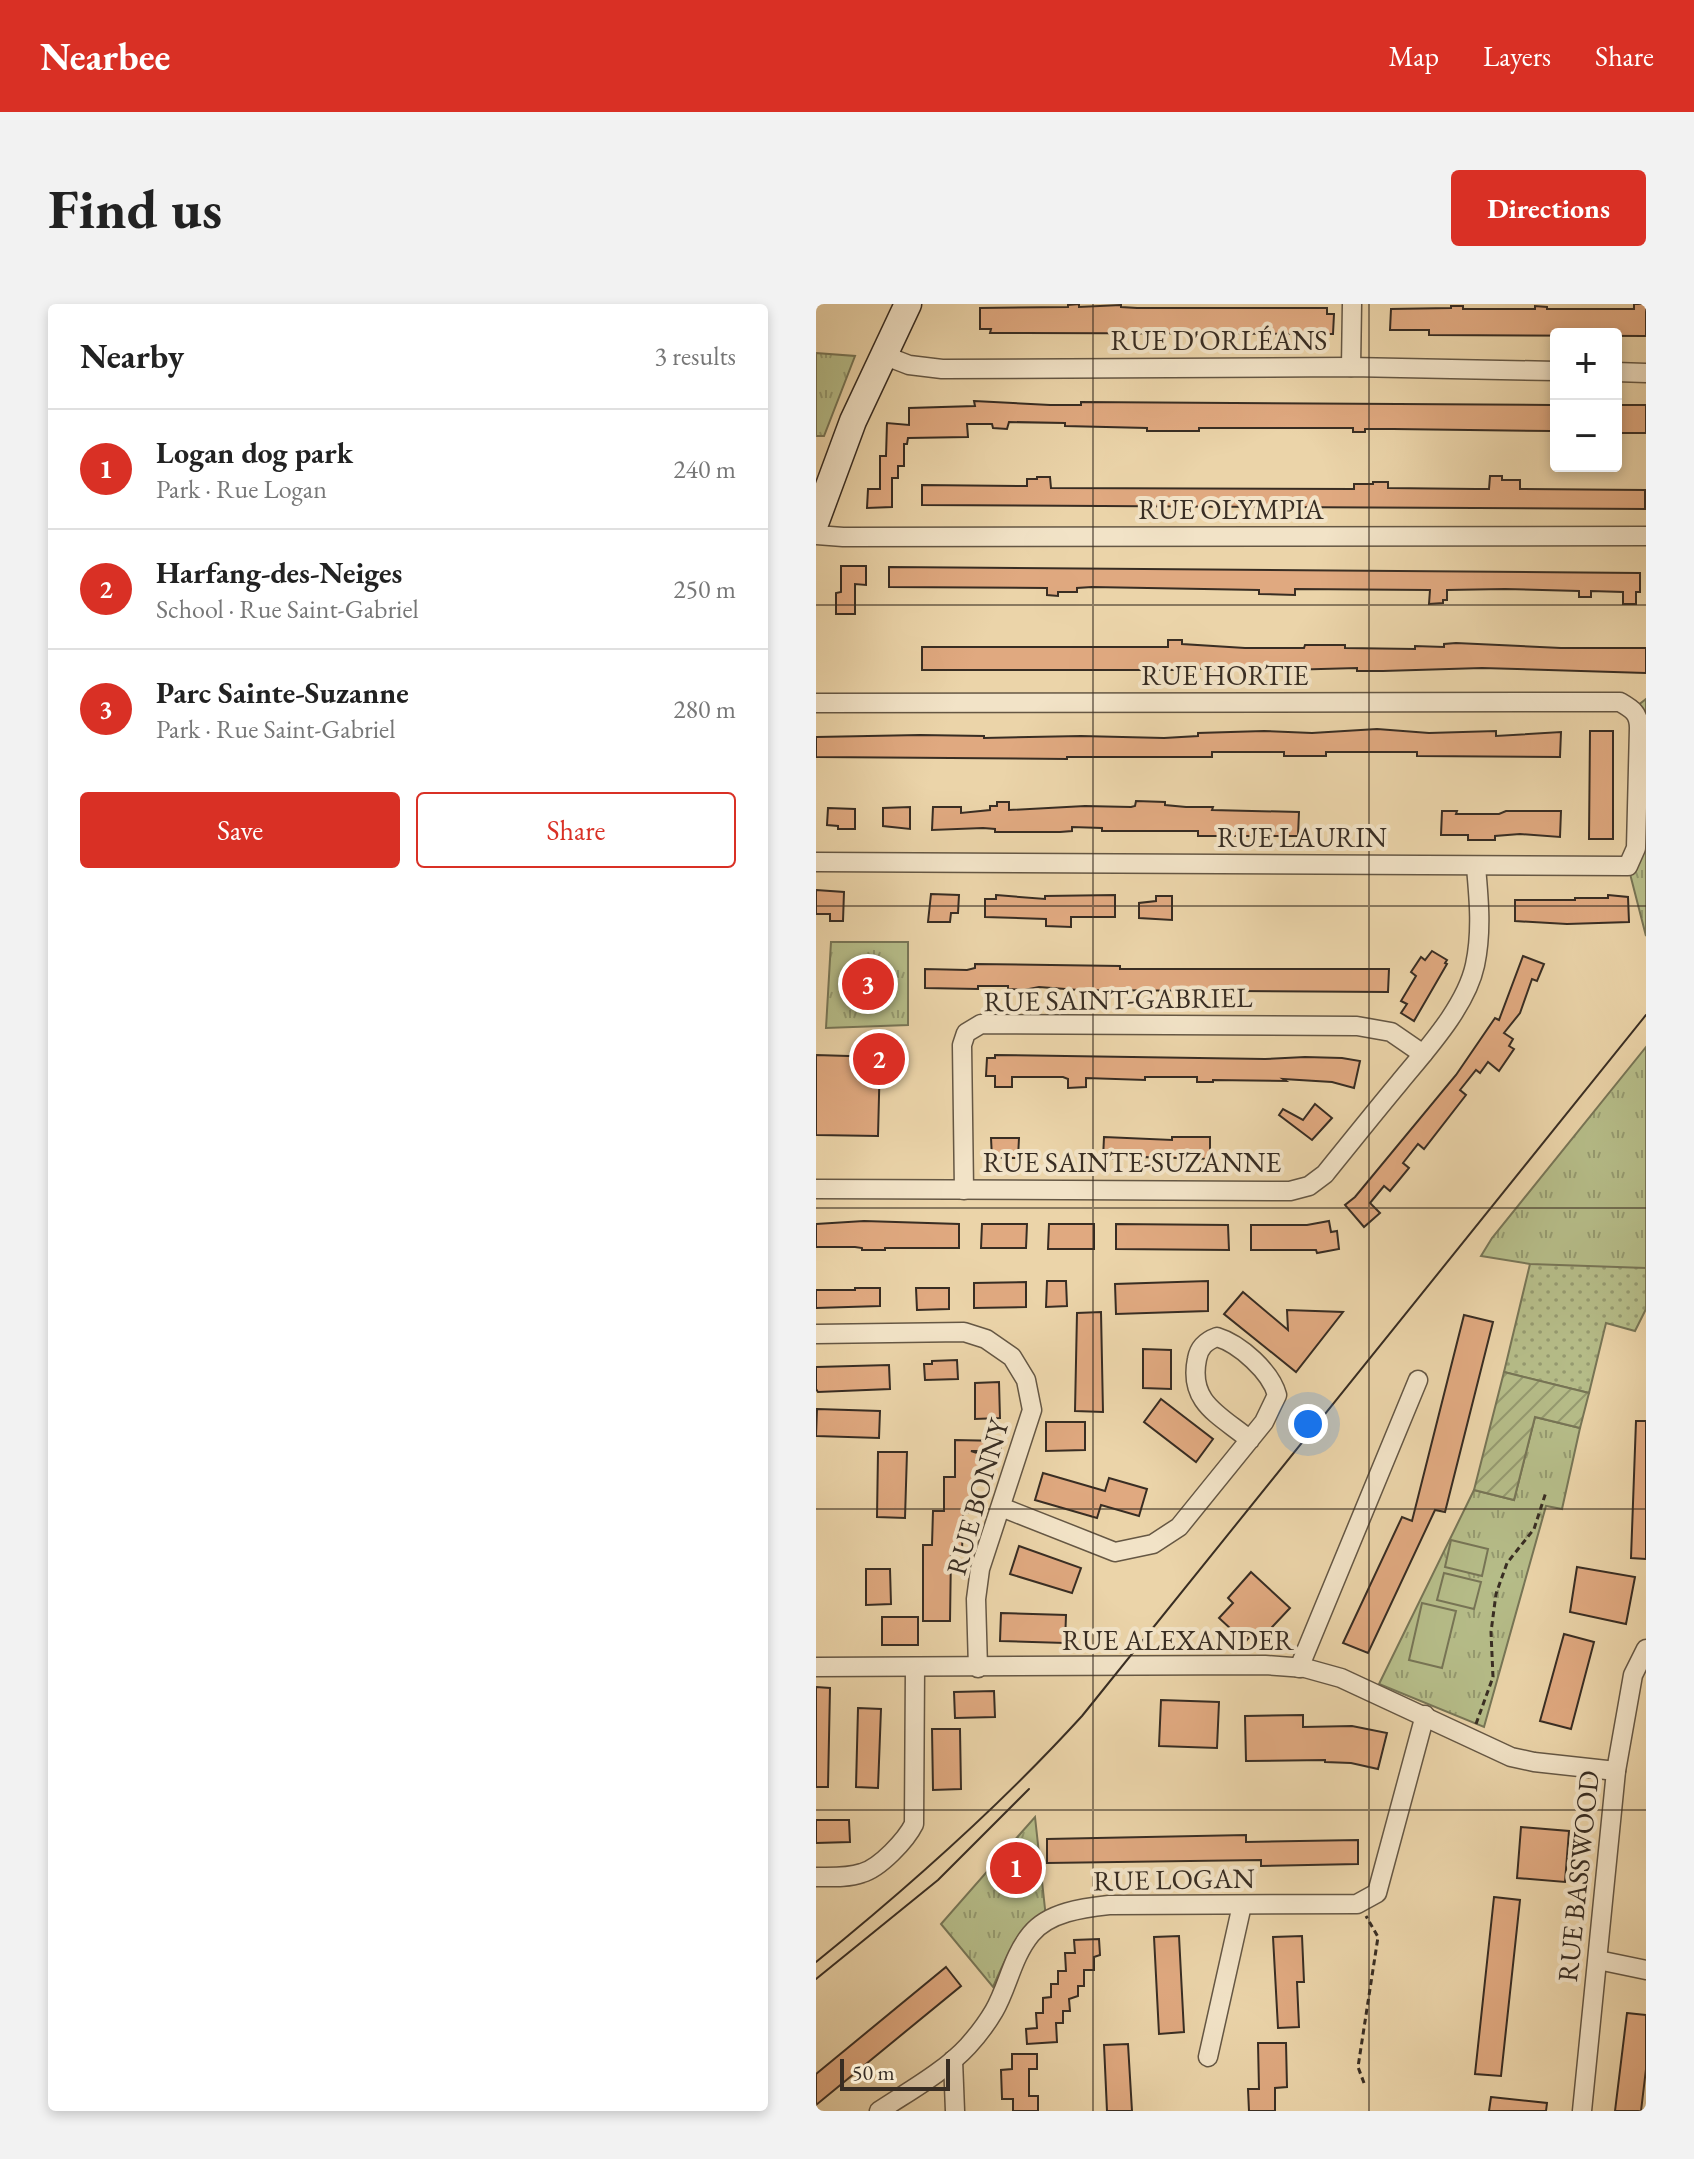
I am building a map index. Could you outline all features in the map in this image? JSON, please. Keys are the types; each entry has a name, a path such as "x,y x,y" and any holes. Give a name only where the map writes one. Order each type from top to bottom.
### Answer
{"main road":[{"path":"816,521 843,445 908,304"}],"street":[{"path":"1351,367 1352,304"},
{"name":"RUE D'ORLÉANS","path":"883,355 909,365 942,369 1351,367 1550,371"},
{"path":"1622,372 1646,373"},
{"name":"RUE OLYMPIA","path":"816,535 1646,536"},
{"name":"RUE HORTIE","path":"816,703 1620,702 1633,709"},
{"name":"RUE LAURIN","path":"816,862 1628,866 1636,848 1639,718 1633,709"},
{"name":"RUE SAINTE-SUZANNE","path":"816,1189 1290,1191 1309,1186 1325,1174 1423,1054 1464,996 1475,968 1480,913 1476,867"},
{"name":"RUE SAINT-GABRIEL","path":"964,1190 962,1045 966,1033 981,1024 1357,1026 1391,1032 1423,1054"},
{"name":"RUE BONNY","path":"816,1334 964,1332 986,1339 1012,1357 1026,1380 1032,1410 980,1569 976,1599 978,1668"},
{"path":"1001,1507 1115,1552 1153,1544 1179,1527 1250,1440 1277,1395 1274,1384 1258,1366 1225,1339 1217,1337 1209,1340 1198,1355 1194,1377 1196,1390 1207,1405 1250,1440"},
{"path":"1299,1668 1418,1380"},
{"name":"RUE BASSWOOD","path":"1582,2111 1616,1771 1633,1675 1646,1649"},
{"name":"RUE ALEXANDER","path":"816,1667 1265,1665 1299,1668 1341,1678 1511,1757 1616,1771"},
{"path":"816,1877 848,1877 866,1873 906,1840 914,1824 915,1667"},
{"path":"1357,1904 1377,1893 1425,1715"},
{"name":"RUE LOGAN","path":"879,2111 953,2060 994,2012 1018,1954 1032,1932 1058,1915 1080,1908 1109,1905 1357,1904"},
{"path":"1208,2057 1242,1905"},
{"path":"1598,1960 1646,1970"},
{"path":"953,2060 955,2111"}],"path":[{"path":"1471,1738 1493,1677 1491,1632 1496,1594 1507,1563 1534,1529 1546,1492"},
{"path":"1357,1904 1378,1937 1358,2067 1364,2083"}],"green space":[{"path":"816,353 855,356 824,436 816,436"},
{"path":"1646,699 1646,936 1628,866 1633,709"},
{"path":"831,942 908,942 908,1025 826,1028"},
{"path":"1646,1047 1646,1268 1530,1264 1481,1256 1492,1238"},
{"path":"1646,1140 1646,1309 1635,1331 1606,1323 1589,1393 1504,1372 1530,1264"},
{"path":"1504,1372 1589,1393 1580,1428 1535,1417 1514,1500 1474,1490"},
{"path":"1535,1417 1580,1428 1562,1509 1546,1506 1484,1727 1379,1684 1474,1490 1514,1500"},
{"path":"1451,1540 1488,1549 1482,1576 1445,1567"},
{"path":"1444,1573 1481,1582 1474,1609 1437,1600"},
{"path":"1422,1603 1456,1611 1442,1668 1409,1660"},
{"path":"1035,1817 1046,1918 1018,1939 993,1987 941,1924"}],"building":[{"path":"1079,304 1079,307 1121,305 1137,308 1327,308 1327,314 1334,314 1333,334 990,333 991,329 980,329 980,308 1068,307"},
{"path":"1634,304 1646,304 1646,336 1622,336 1622,328 1550,328 1550,336 1429,335 1429,330 1390,330 1391,309 1463,306 1463,309 1535,309 1535,306 1547,309 1634,309"},
{"path":"974,401 1050,405 1081,405 1081,402 1550,405 1550,431 1365,429 1365,432 1353,432 1353,428 1199,428 1199,431 1147,431 1147,428 1065,426 1065,423 1009,422 1007,429 993,428 992,424 967,424 968,437 908,438 907,444 904,444 904,466 898,466 898,478 892,478 892,507 867,508 868,489 880,489 880,456 886,456 887,423 909,425 909,408 975,406"},
{"path":"1622,405 1646,405 1646,433 1622,433"},
{"path":"1490,476 1520,480 1520,489 1645,490 1645,509 922,505 922,485 1027,486 1027,479 1037,477 1050,477 1051,488 1354,489 1354,484 1388,482 1388,488 1489,489"},
{"path":"841,566 866,566 866,585 855,584 855,614 836,614 836,593 841,592"},
{"path":"889,567 1640,573 1640,592 1636,592 1636,604 1623,604 1623,592 1591,591 1591,597 1579,597 1579,591 1505,589 1447,590 1447,600 1429,604 1430,590 1295,589 1295,595 1259,594 1259,590 1092,587 1077,588 1077,592 1058,592 1058,596 1047,595 1047,588 889,587"},
{"path":"1168,640 1182,640 1182,644 1245,648 1345,645 1345,648 1415,649 1415,646 1444,647 1444,644 1456,643 1646,648 1646,673 1482,668 1383,671 1357,671 1357,668 922,670 922,647 1168,647"},
{"path":"1377,729 1429,733 1496,731 1496,736 1561,732 1560,757 1417,756 1417,752 1326,752 1326,756 1284,756 1284,752 1212,752 1212,757 1067,759 816,757 816,737 1164,738 1198,736 1198,733 1312,733"},
{"path":"1590,731 1613,731 1613,839 1589,839"},
{"path":"1136,801 1213,807 1212,810 1299,812 1298,836 1198,836 1198,831 1102,831 1102,828 1072,827 1072,831 1060,832 995,832 995,829 983,828 932,830 933,807 961,807 961,813 990,810 990,806 997,806 997,802 1009,802 1009,810 1131,807 1135,806"},
{"path":"910,807 910,829 883,826 883,808"},
{"path":"828,808 855,809 855,829 838,829 838,826 827,825"},
{"path":"1442,811 1499,814 1506,811 1561,811 1560,837 1520,834 1495,836 1495,840 1468,840 1468,835 1441,835"},
{"path":"816,890 844,892 843,921 830,921 830,914 816,914"},
{"path":"931,894 959,895 958,913 951,913 950,922 928,922"},
{"path":"996,895 1045,899 1045,896 1115,895 1115,917 1071,917 1071,927 1046,926 1046,919 985,917 985,899 996,899"},
{"path":"1608,895 1628,897 1629,922 1567,924 1515,921 1515,900 1575,900 1608,898"},
{"path":"1156,896 1172,896 1172,920 1139,918 1139,903 1156,901"},
{"path":"1432,951 1447,960 1447,964 1414,1021 1401,1013 1407,1004 1401,1001 1416,976 1411,972 1421,957 1425,960"},
{"path":"1523,956 1544,964 1537,981 1532,979 1520,1013 1504,1033 1513,1039 1509,1046 1514,1049 1499,1071 1488,1062 1480,1073 1476,1070 1460,1090 1466,1095 1424,1149 1418,1144 1403,1163 1409,1168 1390,1191 1384,1186 1370,1203 1380,1213 1364,1227 1345,1205 1355,1197 1456,1075 1495,1018 1499,1020"},
{"path":"975,964 1120,966 1120,969 1389,969 1388,992 1079,990 1039,987 1024,990 1008,989 1008,986 925,988 925,969 967,970 975,968"},
{"path":"816,1055 880,1057 878,1136 816,1135"},
{"path":"995,1055 1305,1057 1360,1061 1354,1088 1332,1082 1283,1079 1286,1081 1197,1082 1197,1077 1145,1077 1145,1080 1086,1078 1086,1087 1068,1088 1068,1079 1063,1077 1012,1077 1012,1087 995,1087 995,1076 986,1076 987,1058 995,1058"},
{"path":"1315,1104 1332,1118 1312,1140 1279,1115 1283,1109 1303,1120"},
{"path":"1104,1137 1172,1140 1172,1137 1210,1137 1210,1159 1103,1159"},
{"path":"991,1138 1019,1138 1018,1158 992,1158"},
{"path":"864,1221 959,1224 959,1248 862,1250 855,1247 816,1247 816,1224"},
{"path":"1329,1221 1331,1232 1337,1231 1339,1249 1317,1253 1316,1250 1251,1250 1251,1225 1307,1225"},
{"path":"982,1224 1027,1224 1026,1248 981,1248"},
{"path":"1049,1224 1094,1224 1094,1249 1048,1249"},
{"path":"1116,1224 1228,1225 1229,1250 1116,1249"},
{"path":"1047,1281 1066,1281 1067,1306 1046,1307"},
{"path":"1208,1281 1208,1311 1116,1314 1115,1284"},
{"path":"1026,1282 1026,1307 974,1308 974,1283"},
{"path":"880,1288 880,1306 816,1308 816,1290"},
{"path":"916,1288 949,1288 949,1309 917,1310"},
{"path":"1243,1292 1288,1330 1287,1310 1343,1312 1296,1372 1224,1314"},
{"path":"1101,1312 1103,1412 1075,1411 1077,1313"},
{"path":"1464,1315 1493,1322 1445,1512 1435,1510 1368,1653 1343,1643 1402,1517 1412,1521"},
{"path":"1143,1349 1171,1350 1171,1389 1143,1388"},
{"path":"957,1360 958,1379 925,1380 924,1364"},
{"path":"889,1365 890,1389 818,1392 816,1389 816,1367"},
{"path":"999,1382 1000,1418 975,1419 975,1383"},
{"path":"1161,1399 1213,1439 1196,1462 1144,1422"},
{"path":"817,1409 880,1411 879,1438 816,1436"},
{"path":"1636,1421 1646,1421 1646,1559 1631,1558"},
{"path":"1046,1422 1085,1422 1085,1450 1046,1451"},
{"path":"955,1440 1001,1441 1001,1451 971,1451 980,1454 980,1478 973,1478 972,1513 963,1513 962,1552 951,1552 950,1621 923,1621 923,1545 932,1545 933,1511 944,1511 944,1477 955,1477"},
{"path":"878,1452 907,1452 905,1518 877,1517"},
{"path":"1043,1473 1105,1491 1109,1478 1147,1489 1139,1516 1101,1505 1097,1518 1035,1500"},
{"path":"1019,1546 1081,1568 1072,1593 1010,1574"},
{"path":"1577,1567 1635,1577 1626,1624 1570,1612"},
{"path":"866,1569 890,1569 891,1604 866,1605"},
{"path":"1251,1572 1290,1608 1260,1640 1253,1633 1245,1642 1219,1618 1233,1603 1228,1598"},
{"path":"1001,1613 1066,1615 1065,1643 1000,1641"},
{"path":"882,1617 918,1617 918,1645 882,1645"},
{"path":"1564,1634 1594,1642 1571,1729 1540,1721"},
{"path":"816,1687 830,1688 828,1787 816,1787"},
{"path":"994,1691 995,1717 955,1718 954,1692"},
{"path":"1161,1700 1219,1702 1217,1748 1159,1746"},
{"path":"858,1708 881,1709 878,1788 856,1787"},
{"path":"1303,1715 1303,1727 1352,1726 1387,1733 1378,1769 1325,1760 1246,1761 1245,1716"},
{"path":"932,1729 960,1729 961,1789 933,1790"},
{"path":"816,1820 849,1820 850,1842 816,1843"},
{"path":"1521,1827 1569,1831 1565,1882 1517,1878"},
{"path":"1246,1835 1246,1842 1358,1840 1358,1864 1261,1866 1261,1860 1047,1863 1047,1839"},
{"path":"1494,1897 1520,1900 1501,2076 1475,2074"},
{"path":"1179,1936 1184,2032 1159,2034 1154,1937"},
{"path":"1302,1936 1304,1982 1297,1982 1299,2027 1278,2028 1273,1937"},
{"path":"1099,1939 1100,1955 1094,1957 1094,1970 1084,1970 1084,1986 1078,1986 1078,1996 1069,1999 1070,2011 1063,2011 1063,2023 1056,2023 1057,2042 1027,2044 1026,2029 1037,2028 1036,2013 1043,2013 1043,1998 1051,1997 1051,1984 1058,1984 1058,1971 1066,1971 1065,1953 1075,1953 1074,1940"},
{"path":"946,1967 961,1986 816,2105 816,2074"},
{"path":"1627,2013 1646,2015 1646,2069 1641,2111 1615,2111"},
{"path":"1258,2043 1286,2043 1287,2087 1275,2088 1275,2111 1249,2111 1248,2089 1259,2089"},
{"path":"1128,2044 1132,2111 1107,2111 1104,2045"},
{"path":"1012,2054 1037,2054 1037,2069 1029,2069 1029,2096 1038,2096 1038,2111 1013,2111 1013,2099 1002,2099 1001,2070 1012,2069"},
{"path":"1491,2097 1547,2103 1546,2111 1489,2111"}],"tram line":[{"path":"816,1962 954,1844 1082,1716 1646,1015"},
{"path":"816,1979 938,1880 1029,1789"}],"place":[{"name":"Parc Sainte-Suzanne","path":"868,984"},
{"name":"Harfang-des-Neiges","path":"879,1059"},
{"name":"Logan dog park","path":"1016,1868"}]}
